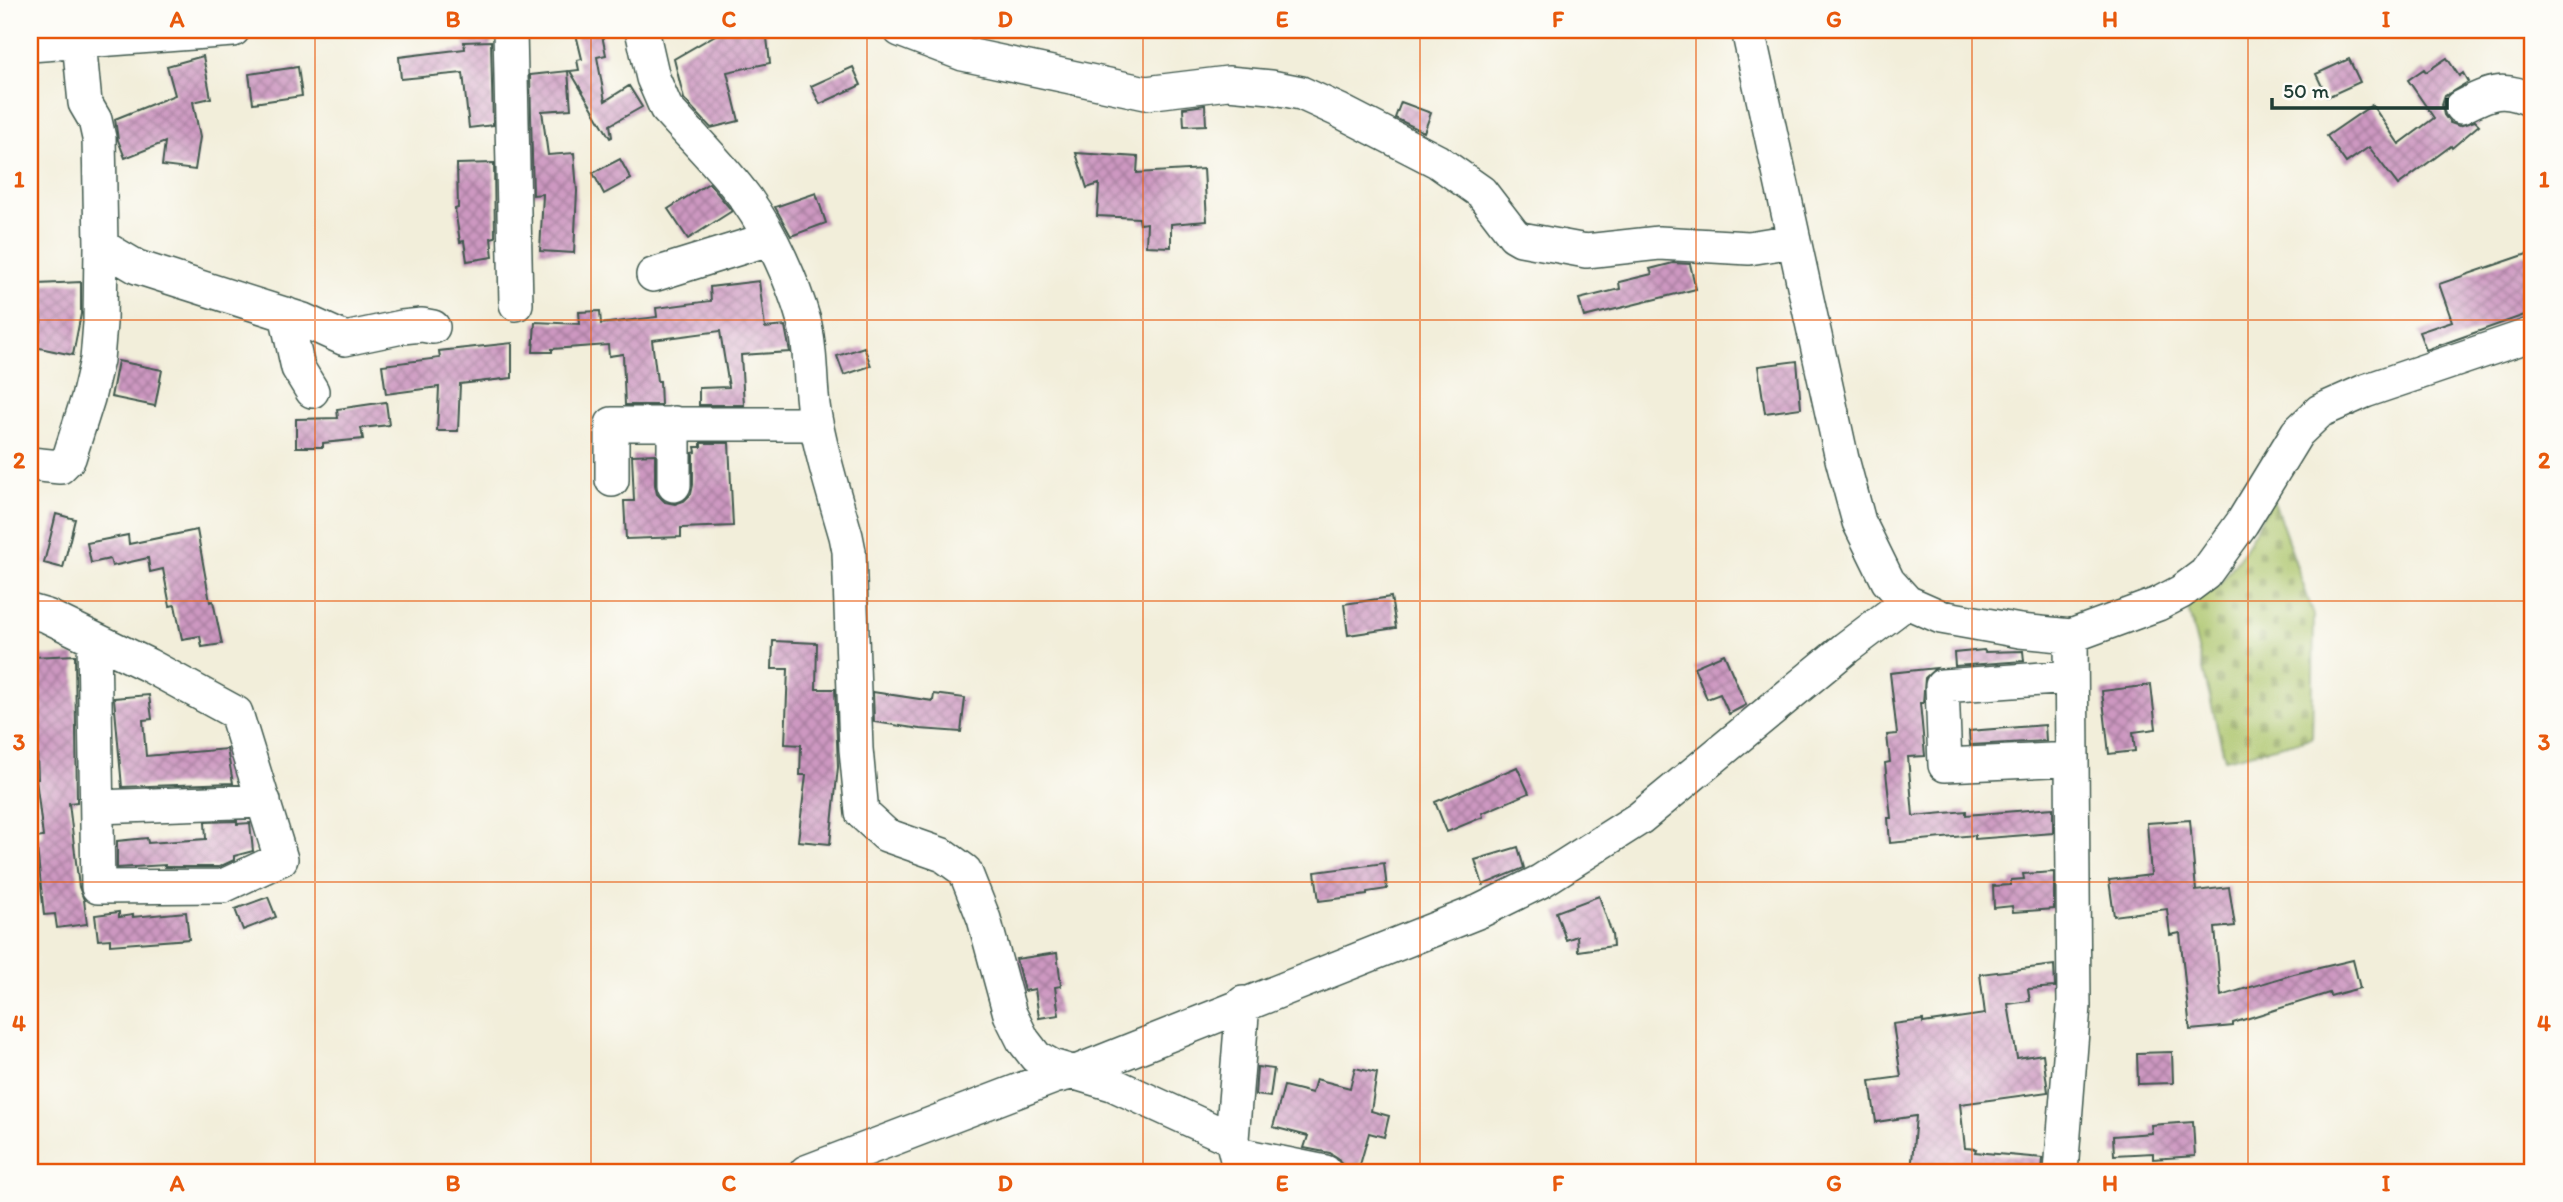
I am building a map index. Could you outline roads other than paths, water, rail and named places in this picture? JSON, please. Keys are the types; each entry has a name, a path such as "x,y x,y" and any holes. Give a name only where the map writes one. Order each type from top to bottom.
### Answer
{"street":[{"path":"30,45 233,30"},
{"path":"510,30 516,304"},
{"path":"642,30 653,78 666,108 746,199 788,277 803,318 819,444 849,551 856,749 862,813 886,835 943,855 965,871 984,919 1010,1014 1023,1040 1036,1057 1052,1066 1112,1084 1236,1155 1325,1172"},
{"path":"900,30 963,54 1146,93 1228,83 1301,93 1437,161 1481,192 1514,235 1521,239 1586,251 1659,243 1749,248 1793,241"},
{"path":"1748,30 1793,241 1858,522 1888,581 1907,602 1941,617 2020,631 2071,636 2158,604 2181,592 2205,574 2242,523 2297,433 2320,411 2365,391 2533,334"},
{"path":"30,464 60,467 69,458 97,360 101,246 99,138 95,120 85,103 79,41"},
{"path":"2461,107 2483,95 2500,91 2517,93 2533,101"},
{"path":"653,275 769,239"},
{"path":"101,246 137,267 286,314 345,339 402,327 433,327"},
{"path":"286,314 298,368 312,391"},
{"path":"674,423 674,485"},
{"path":"612,480 612,424 816,424"},
{"path":"806,1172 1054,1077 1076,1072 1243,1003 1480,911 1541,881 1640,818 1846,648 1907,602"},
{"path":"30,611 47,616 148,665 236,713 281,859 223,886 98,887 94,639"},
{"path":"2061,1172 2074,1006 2071,636"},
{"path":"2071,677 1942,686 1945,765 2072,759"},
{"path":"97,807 264,802"},
{"path":"1236,1155 1243,1003"}]}
